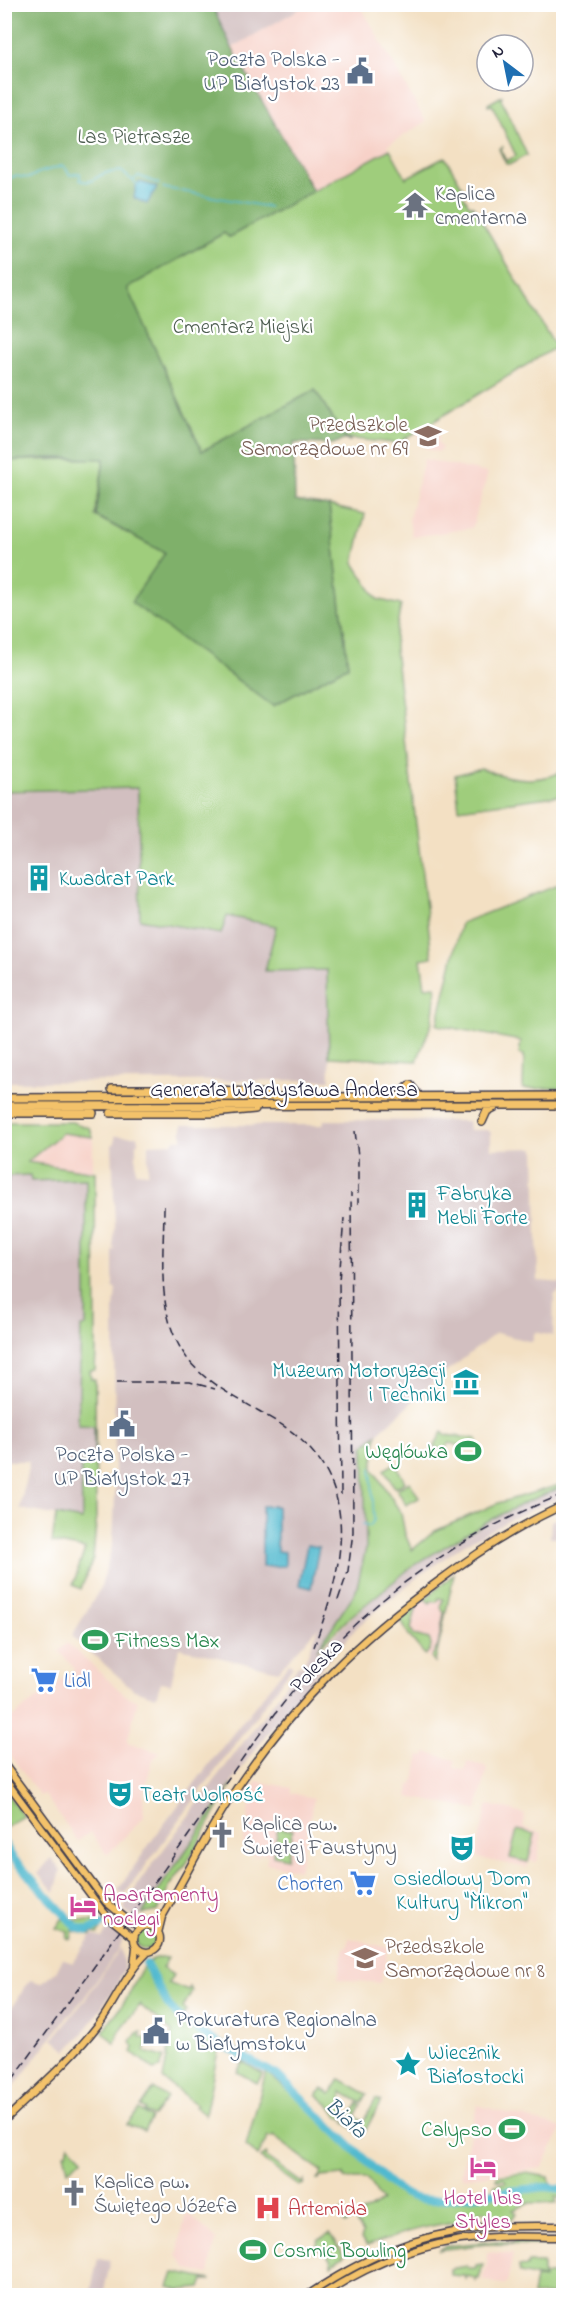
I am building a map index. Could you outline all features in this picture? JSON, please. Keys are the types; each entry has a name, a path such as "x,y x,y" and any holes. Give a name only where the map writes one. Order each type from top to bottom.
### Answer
{"highway":[{"path":"399,1097 410,1085 420,1097"},
{"path":"112,1089 220,1089 271,1094 285,1101"},
{"name":"Generała Władysława Andersa","path":"4,1098 40,1102 166,1102 564,1096"},
{"path":"111,1113 213,1113 285,1101"},
{"name":"Generała Władysława Andersa","path":"285,1101 564,1105"},
{"name":"Generała Władysława Andersa","path":"4,1106 40,1102"},
{"path":"470,1105 477,1111 482,1122 487,1111 498,1105"},
{"path":"4,1113 93,1113"}],"main road":[{"name":"Poleska","path":"158,1933 162,1917 244,1778 279,1730 331,1670 397,1612 464,1562 517,1528 564,1505"},
{"path":"4,1764 106,1902 130,1921 158,1933 159,1944 134,1966 113,2003 90,2034 4,2121"},
{"path":"4,1778 105,1913 134,1937 136,1947 134,1966"},
{"name":"Poleska","path":"145,1926 162,1917"},
{"path":"134,1937 145,1926"},
{"path":"136,1947 147,1953"},
{"path":"306,2295 355,2265 416,2240 481,2228 564,2226"},
{"path":"320,2295 378,2263 430,2246 481,2238 564,2237"}],"shaded area":[{"path":"212,5 306,5 232,48"},
{"path":"306,5 360,5 426,122 388,145 390,149 313,191 232,48"},
{"name":"Przedszkole Samorządowe nr 69","path":"427,425 433,434 436,433 440,438 437,441 442,449 437,452 425,448 416,432"},
{"path":"424,459 488,473 472,528 412,537 409,519"},
{"path":"138,788 138,832 220,934 226,916 276,926 327,970 330,1080 5,1082 4,792"},
{"path":"324,1120 468,1121 469,1130 488,1130 491,1133 491,1149 535,1148 538,1281 563,1283 563,1288 554,1295 553,1336 535,1332 532,1342 496,1333 434,1382 375,1436 366,1547 357,1590 317,1650 320,1651 350,1619 414,1565 487,1521 528,1501 563,1487 563,1496 511,1519 463,1545 419,1576 358,1626 301,1691 250,1756 141,1914 134,1917 126,1912 124,1907 140,1881 280,1693 298,1665 303,1666 319,1627 278,1671 179,1648 171,1684 161,1682 156,1697 134,1690 72,1636 101,1587 113,1543 116,1289 113,1287 115,1228 112,1145 115,1143 115,1136 138,1136 136,1172 148,1173 148,1144 174,1143 174,1140 182,1139 182,1125 323,1125"},
{"path":"62,1133 93,1137 93,1172 27,1162"},
{"path":"31,1175 31,1181 86,1178 86,1327 81,1328 78,1425 94,1425 94,1463 81,1463 82,1520 20,1509 29,1461 5,1461 4,1181 8,1181 8,1176"},
{"path":"563,1516 563,1538 550,1538 551,1521"},
{"path":"450,1581 435,1662 410,1637 401,1621 402,1617"},
{"path":"67,1643 125,1695 138,1701 127,1742 160,1753 153,1759 143,1794 144,1817 107,1855 90,1832 78,1841 44,1794 40,1796 5,1748 5,1723 75,1669 59,1651"},
{"path":"289,1663 293,1666 124,1895 118,1890 153,1839"},
{"path":"426,1752 455,1760 454,1768 465,1770 467,1762 485,1766 487,1770 477,1810 408,1797 420,1755 425,1756"},
{"path":"257,1781 291,1788 291,1793 314,1798 299,1870 266,1863 268,1855 261,1853 256,1857 242,1848 251,1798 249,1795"},
{"path":"490,1805 525,1815 523,1828 542,1833 537,1862 529,1861 527,1868 479,1858 476,1853 487,1807"},
{"path":"51,1858 61,1870 55,1892 38,1874"},
{"path":"112,1928 123,1937 120,1948 81,2002 5,2098 5,2017 30,1980 41,1983 56,1972 63,1958 72,1963 92,1935 102,1938 108,1929"},
{"name":"Przedszkole Samorządowe nr 8","path":"349,1938 389,1948 380,1983 338,1979 344,1947 347,1947"},
{"path":"121,1948 124,1969 116,1986 89,2026 67,2051 53,2039 83,2002"},
{"path":"477,2105 562,2128 542,2168 463,2178 461,2174"},
{"path":"189,2214 216,2239 209,2274 188,2270 177,2256 185,2217"},
{"path":"487,2252 513,2254 507,2283 504,2285 482,2280 487,2264"},
{"path":"98,2258 111,2260 103,2295 90,2295"}],"green space":[{"name":"Las Pietrasze","path":"5,5 212,5 232,48 313,191 229,237 224,233 127,288 202,451 315,390 345,438 351,441 344,440 332,444 294,443 295,501 329,506 348,666 273,706 131,602 165,553 96,516 104,459 49,458 5,461"},
{"path":"502,96 501,99 527,155 511,164 506,164 499,149 503,146 501,149 506,161 516,156 492,105 488,106"},
{"name":"Cmentarz Miejski","path":"390,149 406,178 445,157 463,188 463,194 469,205 473,206 556,347 403,440 403,444 345,438 315,390 202,451 127,288 224,233 229,237"},
{"path":"104,458 95,516 165,553 273,706 348,665 329,506 365,514 354,563 377,599 401,605 395,649 432,957 421,959 425,987 435,986 436,990 432,1022 417,1061 329,1057 327,970 265,971 276,926 227,916 221,934 140,919 138,788 5,791 4,461"},
{"path":"481,768 501,775 532,779 563,771 563,795 459,809 455,775"},
{"path":"563,883 563,1088 523,1089 524,1055 519,1054 521,1041 437,1025 461,923"},
{"path":"4,1122 72,1122 90,1128 93,1137 62,1133 27,1162 95,1172 96,1353 95,1370 90,1371 91,1379 95,1379 96,1524 93,1558 81,1589 73,1585 85,1549 52,1543 56,1515 82,1520 81,1463 94,1462 94,1426 78,1425 81,1327 86,1326 86,1179 31,1181 30,1175 8,1176 8,1181 5,1181"},
{"path":"442,1432 446,1435 477,1439 478,1442 468,1448 450,1443 442,1451 434,1447"},
{"path":"377,1434 373,1469 401,1513 405,1534 412,1550 435,1531 498,1503 563,1484 563,1487 488,1521 414,1565 349,1618 317,1650 356,1591 366,1548 364,1446"},
{"path":"395,1463 405,1482 395,1488 384,1470"},
{"path":"410,1482 419,1498 406,1505 397,1489"},
{"path":"454,1574 435,1663 431,1658 438,1646 444,1613 441,1607 443,1599 439,1598 437,1602 431,1601 430,1603 425,1599"},
{"path":"417,1606 411,1628 414,1635 429,1639 431,1647 425,1655 410,1637 401,1621"},
{"path":"4,1769 105,1905 103,1906 5,1774"},
{"path":"232,1784 186,1864 170,1886 158,1911 142,1914"},
{"path":"5,1791 24,1817 4,1828"},
{"path":"278,1828 293,1830 287,1858 273,1855"},
{"path":"517,1830 535,1834 528,1862 510,1858"},
{"path":"62,1919 105,1922 98,1934 73,1931 71,1939 67,1938 68,1932 56,1928"},
{"path":"146,1929 153,1932 156,1939 153,1946 146,1949 139,1946 136,1939 139,1932"},
{"path":"161,1957 168,1958 162,1968 173,1975 168,1983 188,1991 190,1987 192,1991 183,2008 187,2011 180,2019 219,2046 205,2115 195,2107 197,2105 163,2079 172,2032 140,2005 118,2033 115,2044 103,2032 127,1998 144,1965"},
{"path":"141,2032 140,2037 147,2039 145,2052 164,2057 160,2068 154,2070 132,2052 134,2048 131,2042 137,2033"},
{"path":"243,2062 263,2074 257,2083 237,2072"},
{"path":"266,2072 324,2121 404,2195 431,2200 512,2191 550,2190 563,2191 563,2200 555,2196 557,2203 530,2203 513,2210 517,2213 508,2223 489,2221 485,2218 486,2211 478,2212 469,2221 417,2229 367,2246 361,2239 363,2233 355,2218 382,2201 367,2179 345,2179 344,2175 320,2177 317,2180 322,2172 273,2136 268,2137 258,2156 246,2146"},
{"path":"340,2079 367,2094 362,2103 342,2092 344,2119 338,2117 331,2107 317,2095 323,2089 331,2094"},
{"path":"154,2088 167,2098 153,2116 144,2112 146,2110 141,2107"},
{"path":"376,2099 381,2101 362,2137 344,2121 347,2122 358,2103 361,2105 355,2116 364,2121"},
{"path":"139,2110 151,2118 144,2131 127,2125"},
{"path":"69,2144 83,2158 68,2170 64,2153 67,2152"},
{"path":"266,2153 266,2157 302,2183 304,2181 304,2184 299,2186 265,2162 261,2158"},
{"path":"525,2173 549,2177 551,2187 531,2186 492,2193 495,2185 506,2182 504,2179 496,2180 497,2176"},
{"path":"343,2211 348,2219 354,2216 355,2218 345,2224 337,2214"},
{"path":"330,2233 344,2254 331,2265 322,2247 314,2251 319,2239"},
{"path":"497,2241 512,2243 515,2241 564,2241 550,2245 487,2244 438,2250 445,2246"},
{"path":"528,2263 543,2263 543,2278 520,2273 519,2266 527,2267"},
{"path":"483,2264 479,2279 476,2278 475,2281 474,2278 467,2276 466,2279 464,2276 450,2275 450,2269 467,2266 476,2268 476,2265"},
{"path":"174,2273 211,2280 204,2280 201,2288 179,2290 169,2287"},
{"path":"544,2275 554,2275 553,2293 555,2295 532,2295 535,2278 544,2279"}],"water":[{"path":"140,182 157,187 147,204 134,198 136,186"},
{"path":"262,1506 277,1506 277,1551 285,1552 285,1566 262,1567"},
{"path":"307,1545 319,1547 311,1588 299,1585"}],"waterway":[{"path":"4,180 15,176 29,178 38,173 64,166 70,175 80,173 80,180 90,181 105,173 121,171 138,185"},
{"path":"133,180 139,176 159,184"},
{"path":"163,187 269,207"},
{"path":"363,1524 370,1526 374,1520 371,1468"},
{"name":"Biała","path":"4,1843 13,1858 77,1928 88,1931 101,1925"},
{"name":"Biała","path":"146,1964 168,2005 180,2018 211,2039 277,2075 388,2182 404,2193 415,2198 434,2200 545,2187 564,2189"}],"railway":[{"path":"355,1131 358,1156 358,1204"},
{"path":"338,1600 348,1571 353,1532 351,1193"},
{"path":"164,1206 165,1298 173,1333 181,1349 196,1369 216,1385 280,1424 300,1439 320,1462 333,1486 339,1512 340,1538 337,1566 314,1647"},
{"path":"341,1495 339,1281 344,1218"},
{"path":"117,1382 190,1382 215,1389"},
{"path":"4,2091 262,1732 293,1691 336,1643 394,1591 458,1546 527,1509 564,1494"}],"place":[{"name":"Poczta Polska - UP Białystok 23","path":"360,71"},
{"name":"Kaplica cmentarna","path":"415,205"},
{"name":"Przedszkole Samorządowe nr 69","path":"428,436"},
{"name":"Kwadrat Park","path":"39,878"},
{"name":"Fabryka Mebli Forte","path":"417,1205"},
{"name":"Muzeum Motoryzacji i Techniki","path":"466,1382"},
{"name":"Poczta Polska - UP Białystok 27","path":"122,1424"},
{"name":"Węglówka","path":"468,1451"},
{"name":"Fitness Max","path":"95,1640"},
{"name":"Lidl","path":"44,1680"},
{"name":"Teatr Wolność","path":"120,1794"},
{"name":"Kaplica pw. Świętej Faustyny","path":"222,1835"},
{"name":"Osiedlowy Dom Kultury \"Mikron\"","path":"462,1848"},
{"name":"Chorten","path":"363,1883"},
{"name":"Apartamenty noclegi","path":"83,1906"},
{"name":"Przedszkole Samorządowe nr 8","path":"365,1958"},
{"name":"Prokuratura Regionalna w Białymstoku","path":"156,2031"},
{"name":"Wiecznik Białostocki","path":"408,2064"},
{"name":"Calypso","path":"512,2129"},
{"name":"Hotel Ibis Styles","path":"483,2167"},
{"name":"Kaplica pw. Świętego Józefa","path":"74,2193"},
{"name":"Artemida","path":"268,2208"},
{"name":"Cosmic Bowling","path":"253,2250"}]}
